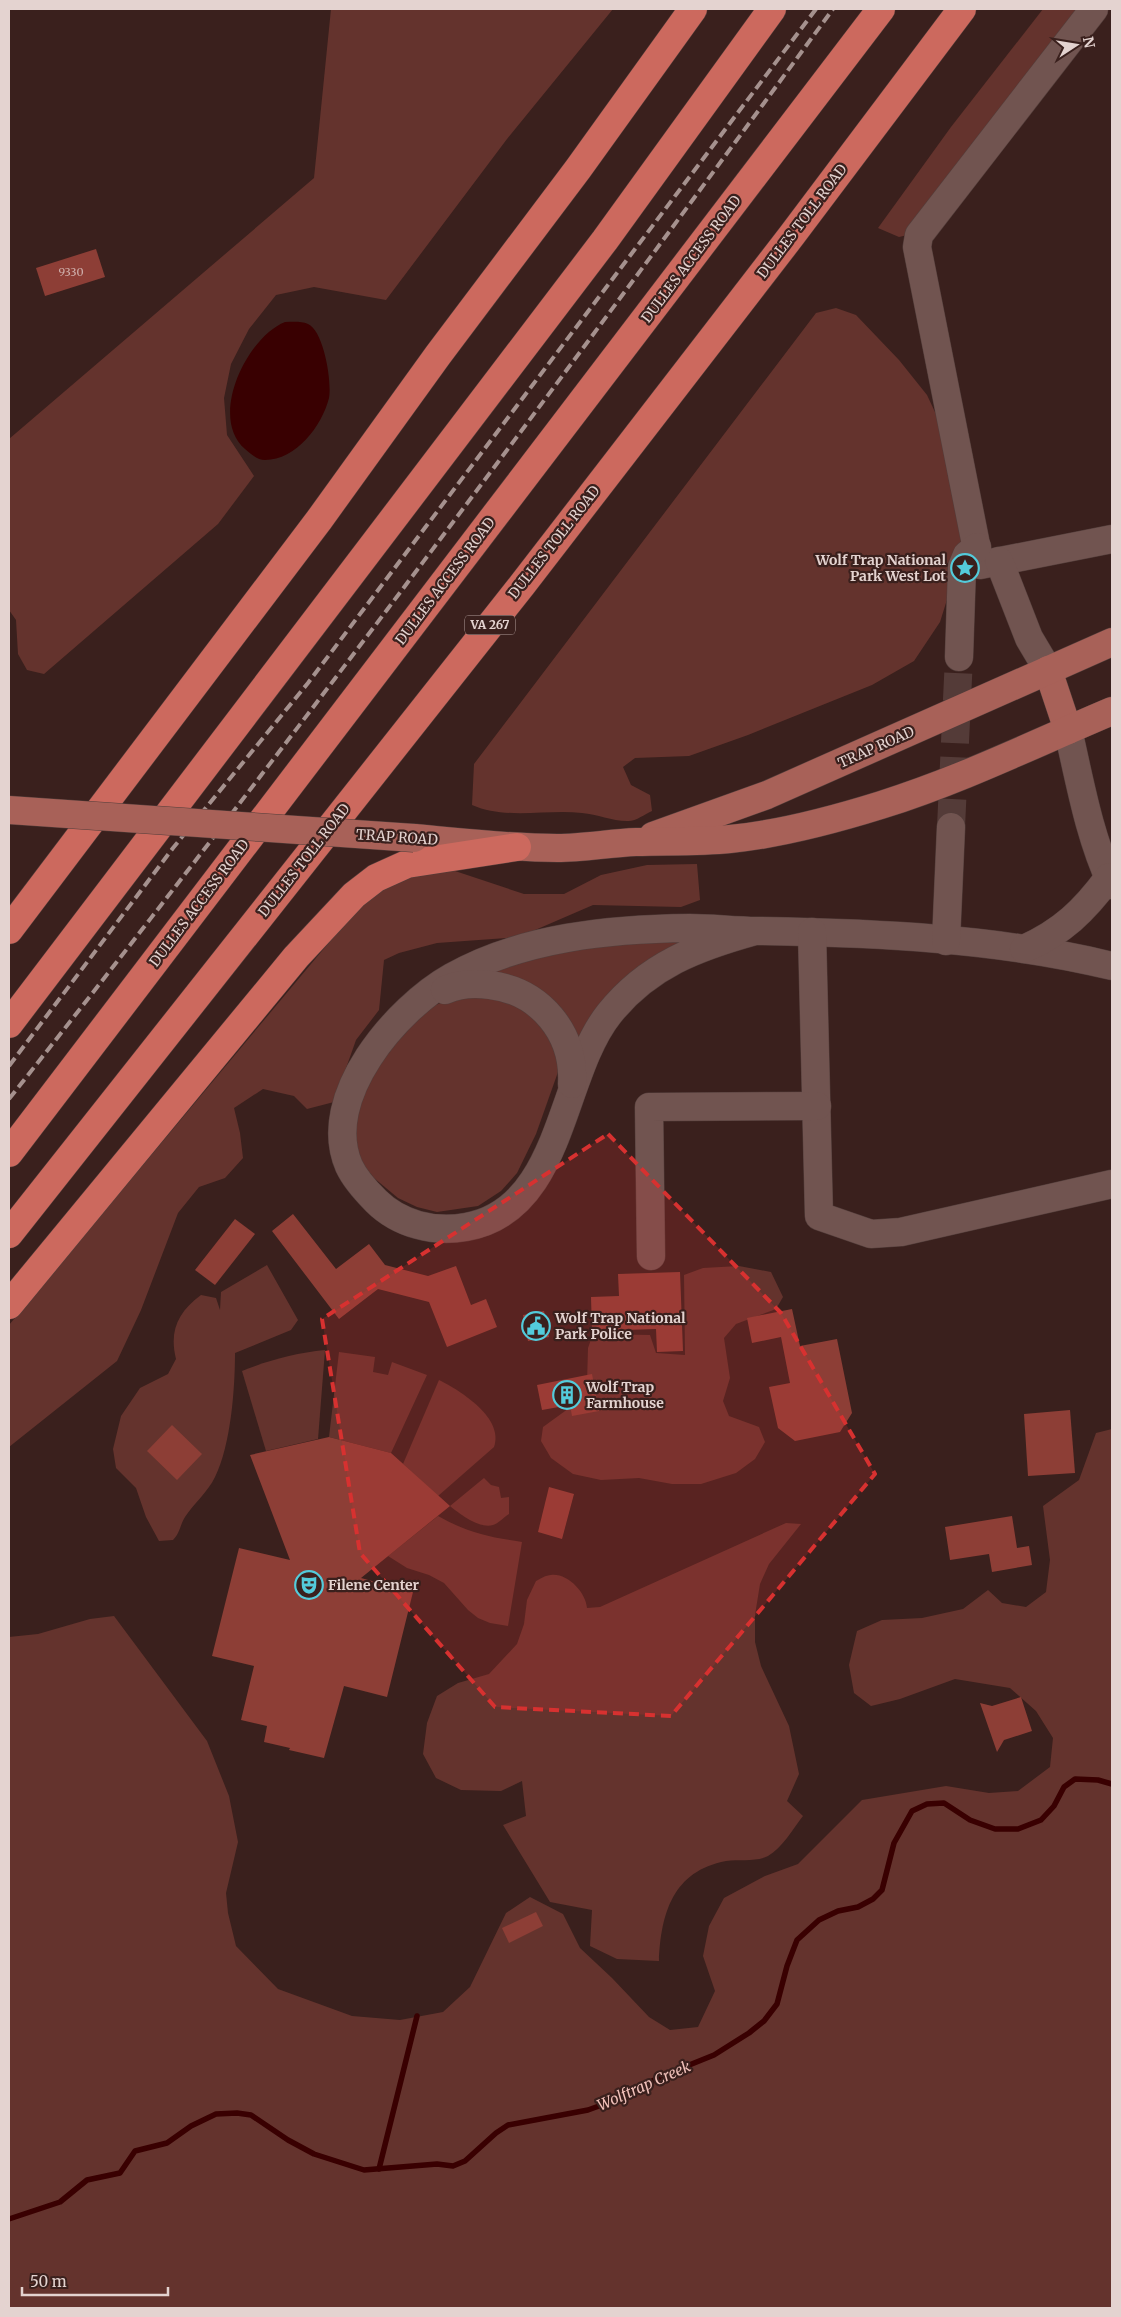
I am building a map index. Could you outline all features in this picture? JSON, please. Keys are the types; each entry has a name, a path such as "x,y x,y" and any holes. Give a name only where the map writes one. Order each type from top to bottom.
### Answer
{"highway":[{"path":"9,930 319,520 432,362 578,169 693,9"},
{"path":"9,1024 599,248 772,9"},
{"name":"DULLES ACCESS ROAD","path":"9,1153 881,9"},
{"name":"DULLES TOLL ROAD","path":"9,1234 522,585 792,235 962,9"},
{"path":"9,1305 296,957 354,894 376,878 408,864 517,847"}],"main road":[{"name":"TRAP ROAD","path":"635,842 768,795 1112,642"},
{"path":"1048,670 1068,730"},
{"name":"TRAP ROAD","path":"9,810 517,847 602,846 635,842 680,843 733,839 831,819 924,790 1112,711"}],"lane":[{"path":"1048,670 1029,638 988,554 916,247 919,235 1094,9"},
{"path":"958,657 962,567 967,555 1112,539"},
{"path":"1024,949 1047,938 1067,925 1110,881 1090,826 1068,730"},
{"path":"946,941 950,827"},
{"path":"755,931 686,953 653,973 628,993 607,1016 593,1040 578,1073 554,1141 540,1170 522,1196 505,1211 486,1221 466,1227 448,1228 419,1225 398,1217 381,1205 363,1187 349,1166 344,1141 344,1113 360,1070 375,1046 401,1018 449,978 484,961 529,946 568,937 663,929 812,932 946,941 1024,949 1112,966"},
{"path":"812,932 819,1216 871,1234 917,1230 1112,1184"},
{"path":"425,998 452,986 479,984 505,987 522,993 538,1003 551,1016 562,1034 567,1047 572,1073 571,1095"},
{"path":"651,1256 649,1107 817,1106"}],"highlighted area":[{"path":"608,1134 781,1313 875,1474 671,1716 495,1707 360,1553 322,1319"}],"shaded area":[{"path":"331,9 613,9 507,139 386,300 314,287 276,295 249,329 231,364 224,398 227,435 254,476 218,524 44,674 27,670 18,654 16,620 9,610 9,439 314,178"},
{"path":"1043,9 1083,9 912,234 899,237 878,228 951,127"},
{"path":"836,308 856,315 899,360 927,395 942,427 962,508 961,555 940,622 914,661 872,685 748,735 689,756 635,758 623,767 631,785 650,795 652,811 640,818 621,821 568,812 498,812 472,805 474,764 816,313"},
{"path":"285,322 300,322 308,324 314,329 326,358 330,391 329,398 320,420 306,440 287,454 262,460 245,449 235,435 230,418 231,399 237,379 246,360 271,330"},
{"path":"697,864 700,900 681,907 593,905 519,937 437,943 399,953 384,960 379,1010 356,1040 334,1102 307,1109 294,1096 263,1089 234,1108 243,1158 225,1178 199,1187 178,1213 141,1310 117,1361 9,1447 9,1325 367,897 393,881 440,866 524,894 564,894 601,875 647,865"},
{"path":"686,940 576,1048 476,973 583,945"},
{"path":"466,994 511,999 547,1029 558,1058 558,1072 536,1134 517,1173 501,1191 478,1206 437,1212 417,1207 398,1198 374,1178 358,1159 354,1142 360,1097 376,1064 428,1009 448,999"},
{"path":"267,1265 298,1320 291,1330 235,1353 231,1416 225,1449 215,1477 205,1493 185,1517 179,1532 173,1540 159,1541 146,1517 136,1488 116,1468 113,1449 121,1416 140,1388 168,1374 176,1359 174,1340 177,1323 186,1308 201,1295 216,1298 220,1310 221,1292"},
{"path":"739,1266 771,1272 783,1297 776,1309 736,1324 724,1338 730,1378 723,1401 729,1416 759,1427 765,1442 755,1459 736,1473 701,1484 672,1484 639,1478 601,1480 573,1474 551,1458 541,1441 543,1427 583,1398 587,1383 588,1348 593,1334 650,1335 656,1353 685,1355 684,1275 703,1268"},
{"path":"325,1350 318,1439 266,1451 242,1371 283,1358"},
{"path":"339,1352 375,1357 373,1372 388,1375 392,1362 427,1375 391,1453 329,1437"},
{"path":"439,1380 469,1398 487,1416 493,1426 495,1436 494,1447 438,1496 403,1464"},
{"path":"1112,1429 1112,2308 9,2308 9,1637 38,1634 90,1619 114,1616 207,1741 229,1796 238,1842 226,1893 228,1913 236,1946 278,1989 352,2016 400,2020 443,2012 470,1987 506,1913 530,1897 563,1914 580,1948 649,2017 670,2030 698,2027 715,1991 703,1956 709,1926 724,1898 765,1876 798,1864 862,1800 946,1786 989,1793 1018,1791 1050,1767 1053,1738 1036,1711 1010,1688 955,1679 900,1699 871,1706 854,1693 849,1665 857,1631 882,1620 922,1618 963,1609 988,1590 1002,1603 1026,1607 1046,1592 1050,1560 1043,1506 1079,1480 1096,1433"},
{"path":"484,1478 491,1485 499,1487 501,1498 509,1497 509,1514 497,1523 488,1526 464,1517 450,1506"},
{"path":"438,1516 459,1527 479,1534 522,1542 508,1626 490,1623 478,1618 468,1610 444,1583 429,1575 407,1568 388,1556"},
{"path":"786,1523 801,1524 769,1564 760,1584 755,1615 755,1642 761,1666 789,1726 799,1774 787,1801 803,1816 783,1843 768,1856 753,1860 726,1861 708,1866 693,1874 682,1884 673,1897 667,1911 660,1943 659,1961 617,1959 590,1946 592,1910 550,1902 503,1825 526,1816 522,1781 501,1791 461,1790 436,1778 423,1754 427,1723 437,1696 458,1683 489,1674 517,1644 524,1624 527,1600 536,1581 543,1577 557,1575 564,1577 580,1590 587,1608 600,1607"}],"building":[{"path":"96,249 105,277 45,296 36,268"},
{"path":"293,1214 336,1269 369,1244 385,1265 428,1276 456,1266 471,1305 486,1299 497,1327 447,1347 429,1302 378,1289 339,1319 272,1231"},
{"path":"235,1219 255,1234 215,1285 195,1270"},
{"path":"680,1272 683,1351 657,1352 656,1329 592,1331 591,1297 619,1296 618,1274"},
{"path":"792,1309 800,1346 837,1339 852,1413 840,1432 795,1441 778,1428 769,1387 790,1383 781,1337 752,1343 747,1318"},
{"name":"Wolf Trap National Park Police","path":"544,1311 549,1337 528,1341 523,1315"},
{"name":"Wolf Trap Farmhouse","path":"592,1374 599,1411 572,1416 570,1405 542,1410 537,1385"},
{"path":"1070,1410 1075,1473 1028,1476 1024,1414"},
{"path":"172,1425 202,1454 177,1480 147,1451"},
{"name":"Filene Center","path":"329,1437 391,1453 450,1506 361,1578 413,1592 387,1697 344,1686 324,1758 264,1742 267,1726 241,1720 254,1666 212,1656 239,1548 290,1560 250,1455"},
{"path":"549,1487 574,1494 562,1539 538,1532"},
{"path":"1012,1516 1017,1548 1029,1546 1032,1565 992,1572 989,1554 950,1560 945,1527"},
{"path":"1021,1697 1032,1731 1004,1740 997,1752 980,1703 992,1706"},
{"path":"536,1912 543,1926 509,1943 502,1928"}],"waterway":[{"name":"Wolftrap Creek","path":"9,2219 60,2202 87,2180 120,2173 135,2151 167,2143 191,2126 216,2114 237,2113 251,2115 288,2140 314,2154 364,2170 437,2164 453,2166 465,2161 496,2133 508,2125 588,2110 618,2099 662,2076 714,2055 749,2033 764,2021 777,2004 787,1966 797,1940 819,1920 838,1911 858,1907 873,1899 882,1890 894,1843 912,1811 927,1804 944,1803 970,1820 995,1829 1018,1829 1041,1820 1054,1806 1064,1787 1075,1779 1098,1780 1112,1784"},
{"path":"379,2169 417,2016"}],"tunnel":[{"path":"951,827 959,657"}],"railway":[{"path":"9,1066 173,848 308,683 816,9"},
{"path":"9,1099 115,965 426,558 631,284 833,9"}],"place":[{"name":"Wolf Trap National Park West Lot","path":"965,568"},
{"name":"Wolf Trap National Park Police","path":"536,1326"},
{"name":"Wolf Trap Farmhouse","path":"567,1395"},
{"name":"Filene Center","path":"309,1585"}]}
